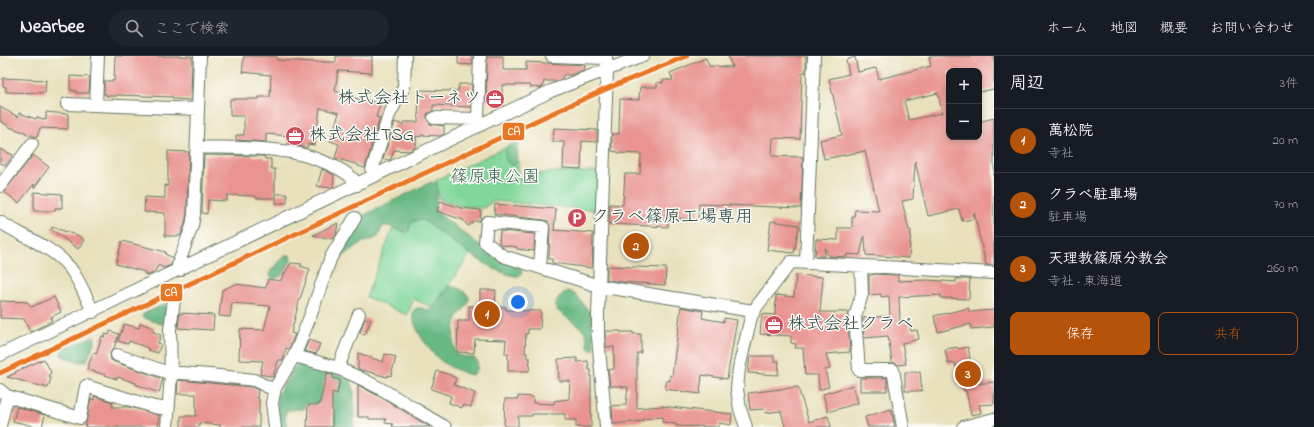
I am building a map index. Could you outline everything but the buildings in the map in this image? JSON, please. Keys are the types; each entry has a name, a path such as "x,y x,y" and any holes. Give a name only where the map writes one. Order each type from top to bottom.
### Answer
{"street":[{"path":"96,106 98,56"},
{"path":"180,270 178,265 194,220 200,56"},
{"path":"375,176 372,170 387,122 404,87 405,56"},
{"path":"479,122 480,56"},
{"path":"552,56 606,61 643,56"},
{"path":"806,263 814,56"},
{"path":"0,355 357,185 479,122 551,91 606,61"},
{"path":"606,61 598,331 606,427"},
{"path":"67,104 198,109"},
{"path":"434,118 479,122"},
{"path":"0,186 32,144"},
{"path":"197,147 285,151 340,168 355,180 357,185"},
{"path":"275,427 272,403 274,390 294,356 307,325 331,257 355,218"},
{"path":"0,222 59,257 74,274 93,312"},
{"path":"540,267 543,227 486,222 485,242 503,256 599,286 753,311"},
{"path":"746,427 738,399 738,379 753,311 791,262 994,273"},
{"path":"861,266 862,294 855,317 859,370 893,370 903,427"},
{"path":"166,427 171,372 169,337 174,300"},
{"path":"338,368 359,314"},
{"path":"117,355 166,372 210,374 254,380 274,390"},
{"path":"294,356 338,368 387,393 445,427"},
{"path":"0,426 3,393 80,418 86,386 154,407 168,409"},
{"path":"963,427 994,419"}],"green space":[{"name":"篠原東公園","path":"517,142 519,179 549,172 598,172 597,210 493,201 484,208 460,206 439,199 436,180"},
{"path":"509,147 514,147 517,154 517,159 514,166 509,164 505,158 505,151"},
{"path":"431,182 436,183 437,187 435,205 436,212 497,258 518,266 522,273 519,276 509,275 484,263 423,220 412,221 409,229 405,232 389,226 383,226 377,238 361,243 345,255 340,255 339,253 359,220 364,215"},
{"path":"423,220 470,254 433,308 414,299 407,315 366,297 393,228 408,233 412,221"},
{"path":"287,255 290,255 291,260 284,273 279,277 272,278 270,275 271,270"},
{"path":"449,286 460,289 469,297 467,306 456,321 454,331 454,348 457,355 474,358 477,360 477,369 472,375 463,373 442,362 425,343 413,320 413,313 415,309 421,308 430,310 433,308"},
{"path":"568,291 576,295 592,315 594,349 592,350 588,347 586,332 555,307 559,297"},
{"path":"168,303 166,323 164,325 142,317 143,314"},
{"path":"94,336 95,340 87,361 80,362 62,356 62,350"},
{"path":"304,364 311,365 351,380 354,391 354,427 335,427 334,404 307,403 304,409 288,410 285,414 285,418 289,427 279,427 277,396 292,370 296,366"}],"transit line":[{"name":"CA","path":"0,373 544,117 606,89 687,56"}],"place":[{"name":"株式会社トーネツ","path":"495,99"},
{"name":"株式会社TSG","path":"295,136"},
{"name":"クラベ篠原工場専用","path":"577,218"},
{"name":"クラベ駐車場","path":"636,246"},
{"name":"萬松院","path":"487,314"},
{"name":"株式会社クラベ","path":"774,325"},
{"name":"天理教篠原分教会","path":"968,374"}]}
